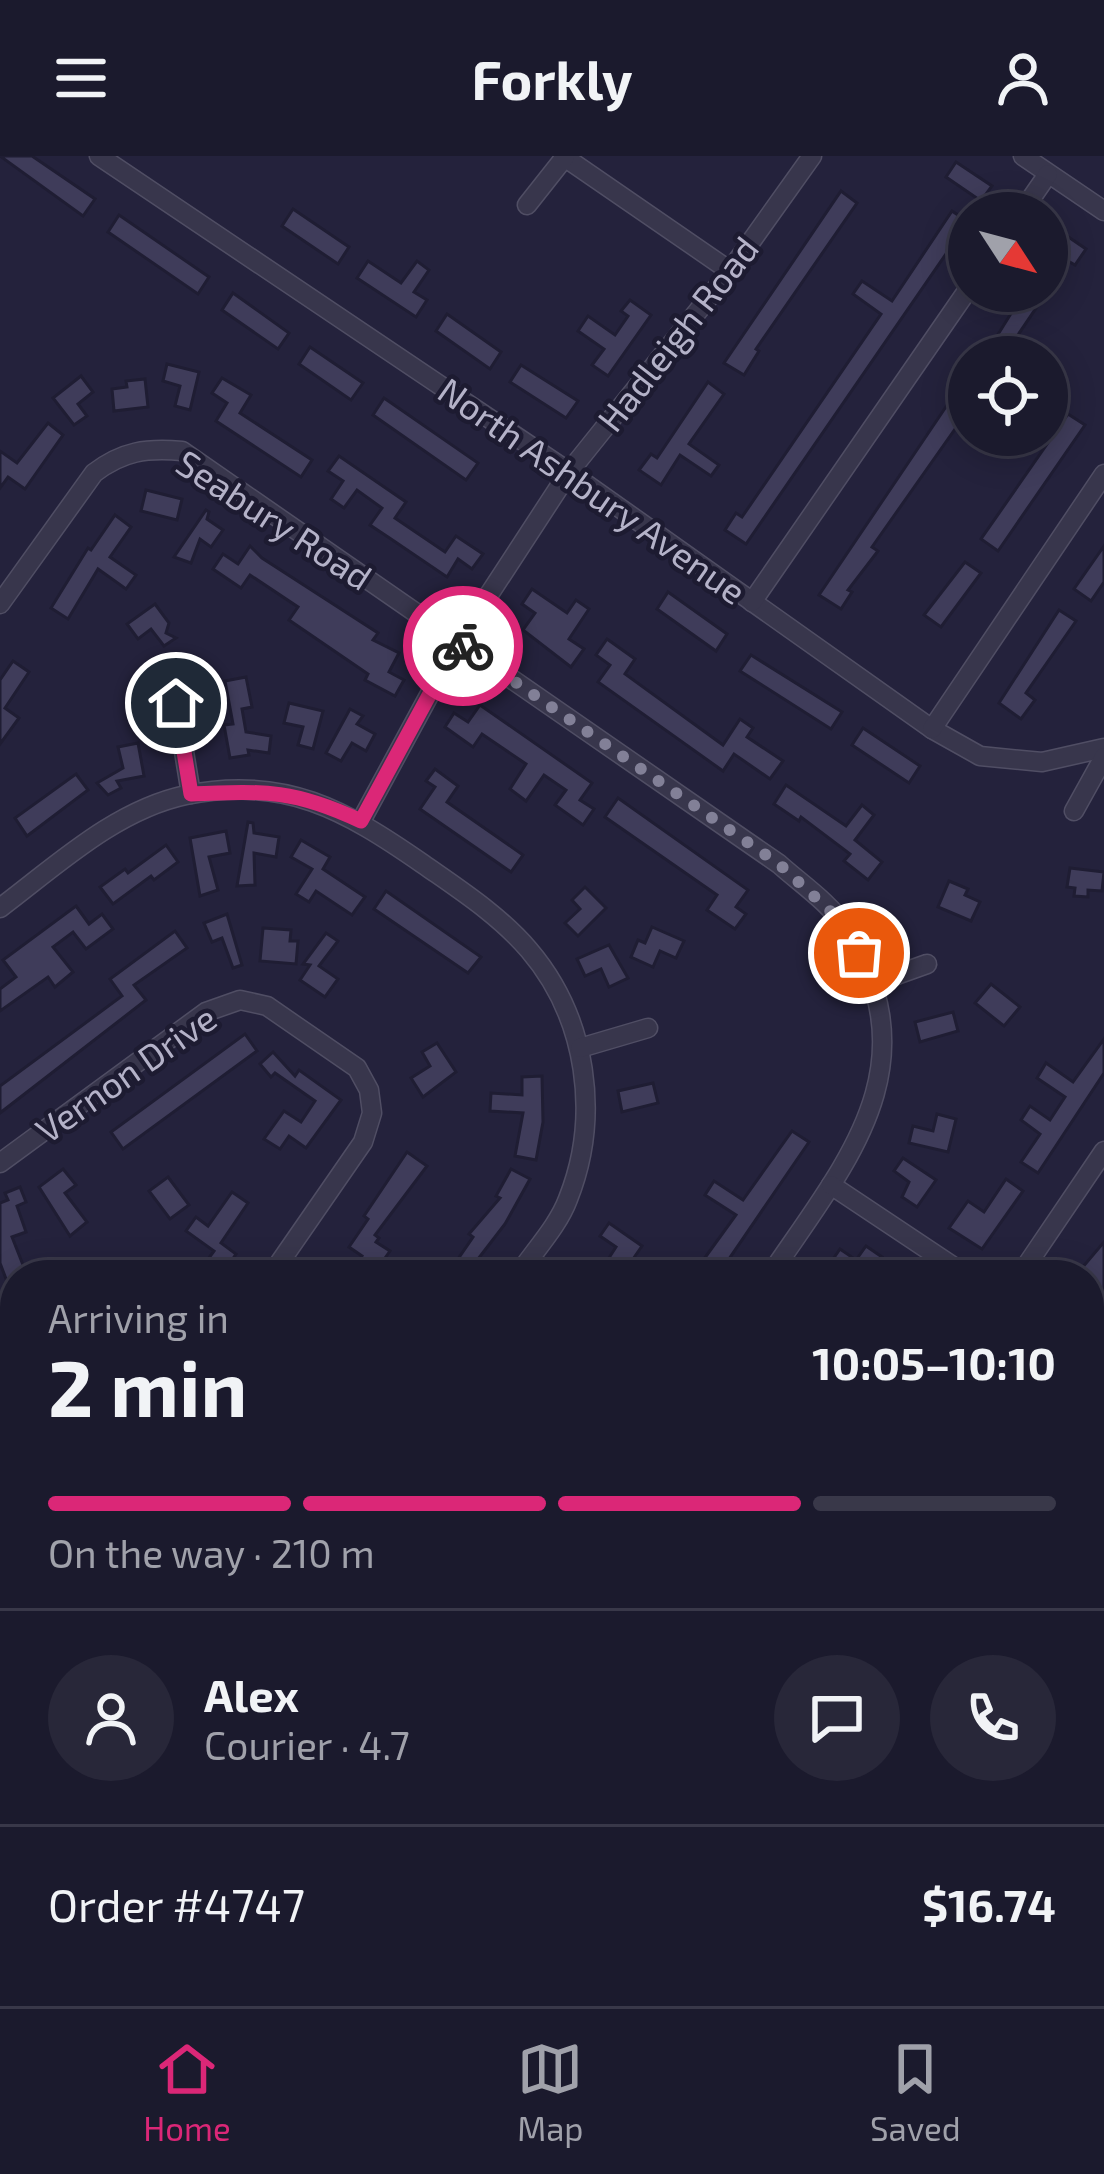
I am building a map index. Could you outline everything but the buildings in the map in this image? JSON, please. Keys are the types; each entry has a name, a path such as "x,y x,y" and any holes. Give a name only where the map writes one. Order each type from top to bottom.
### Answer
{"street":[{"name":"North Ashbury Avenue","path":"99,156 568,472 932,729 980,756 1042,762 1104,752"},
{"name":"Hadleigh Road","path":"361,821 458,642 568,472 730,271 812,156"},
{"path":"1022,156 1104,212"},
{"path":"527,206 564,157 730,271"},
{"path":"1036,192 1048,174"},
{"path":"752,602 952,312"},
{"name":"Seabury Road","path":"0,604 94,473 115,458 146,448 182,451 779,864 843,923 874,983 882,1036 880,1075 864,1130 780,1260"},
{"path":"932,729 1104,474"},
{"path":"176,703 191,794"},
{"path":"1074,811 1104,752"},
{"path":"0,908 123,820 191,794 269,790 322,804 361,821 513,933 550,978 580,1048 585,1117 581,1160 567,1204 528,1260"},
{"path":"874,983 927,964"},
{"name":"Vernon Drive","path":"0,1163 206,1012 240,1000 267,1006 357,1068 371,1101 363,1142 282,1260"},
{"path":"580,1048 649,1028"},
{"path":"1030,1260 1104,1151"},
{"path":"831,1185 944,1260"}],"way so far":[{"path":"463,646 779,864 843,923 859,953"}],"route":[{"path":"176,703 191,794 269,790 322,804 361,821 458,642 463,646"}]}
